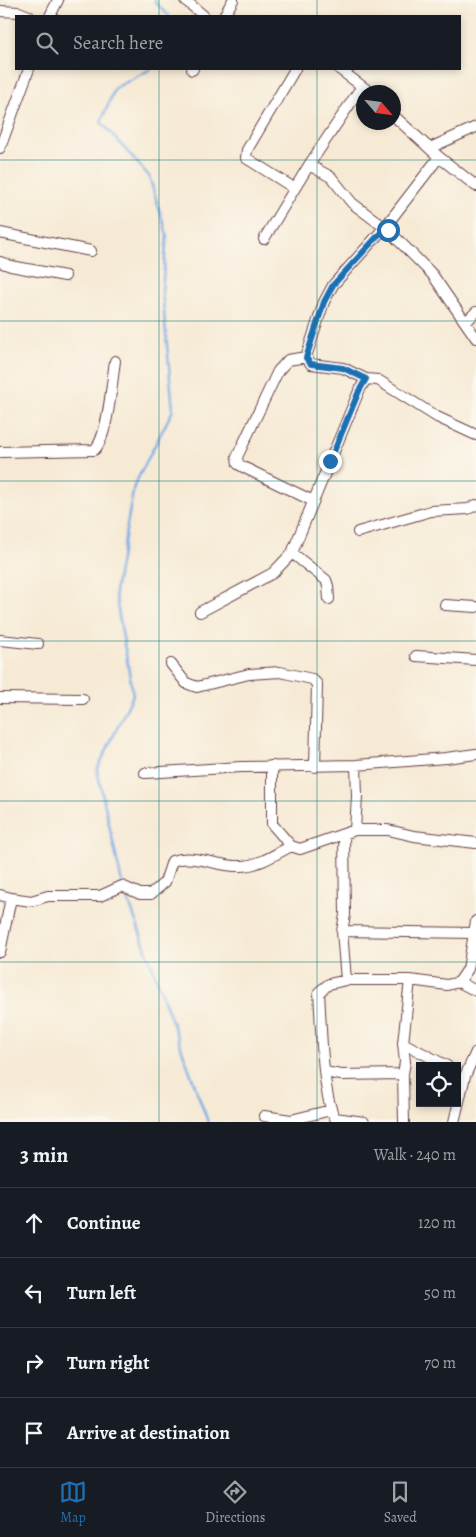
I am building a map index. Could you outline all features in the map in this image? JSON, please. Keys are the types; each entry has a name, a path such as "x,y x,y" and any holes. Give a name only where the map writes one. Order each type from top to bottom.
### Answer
{"street":[{"path":"50,15 58,0"},
{"path":"185,0 203,15"},
{"path":"225,15 233,0"},
{"path":"0,11 19,12 26,15"},
{"path":"0,148 29,70"},
{"path":"294,70 245,156 294,188"},
{"path":"339,70 360,85"},
{"path":"264,240 294,188 356,103"},
{"path":"401,122 439,157 476,186"},
{"path":"430,148 476,127"},
{"path":"306,358 324,302 333,285 385,228 439,157"},
{"path":"309,166 331,177 352,203 385,228 432,274 476,338"},
{"path":"0,233 91,251"},
{"path":"0,262 11,266 65,276"},
{"path":"466,322 476,312"},
{"path":"306,358 311,364 343,368 366,379 378,380 437,417 476,435"},
{"path":"306,358 288,360 278,371 237,458 238,464 245,468 313,501"},
{"path":"0,452 94,450 99,446 104,430 115,361"},
{"path":"200,612 273,573 292,553 359,391 366,379"},
{"path":"358,532 431,511 468,508 476,505"},
{"path":"292,553 326,580 329,599"},
{"path":"445,605 476,607"},
{"path":"0,640 38,644"},
{"path":"416,656 476,660"},
{"path":"171,664 186,683 197,687 249,674 280,672 312,678 317,684 316,766"},
{"path":"0,698 83,699"},
{"path":"145,773 241,766 356,765 476,754"},
{"path":"354,830 357,796 356,765"},
{"path":"272,766 272,824 291,846 300,849 354,830 388,830 476,844"},
{"path":"344,834 345,915 342,931 346,980"},
{"path":"0,895 31,901 48,896 100,896 122,886 140,894 151,894 165,882 172,861 180,858 212,860 226,866 243,866 260,862 291,846"},
{"path":"0,952 11,898"},
{"path":"364,1122 335,1118 331,1110 325,1072 319,992 329,984 346,980 410,980 447,985 459,982 468,969 476,921"},
{"path":"342,931 474,933"},
{"path":"404,1122 403,1074 405,1062 403,1043 410,980"},
{"path":"459,982 476,991"},
{"path":"403,1043 439,1062"},
{"path":"461,1074 476,1052"},
{"path":"325,1072 341,1075 403,1074"},
{"path":"454,1122 456,1107"},
{"path":"264,1116 291,1120 331,1110"}],"waterway":[{"path":"155,0 168,15"},
{"path":"122,883 97,770 133,695 115,592 134,486 173,410 162,290 167,235 149,176 101,122 115,88 149,70"},
{"path":"125,891 208,1122"}],"route":[{"path":"330,461 359,391 366,379 343,368 311,364 306,358 324,302 333,285 385,228 388,230"}]}
